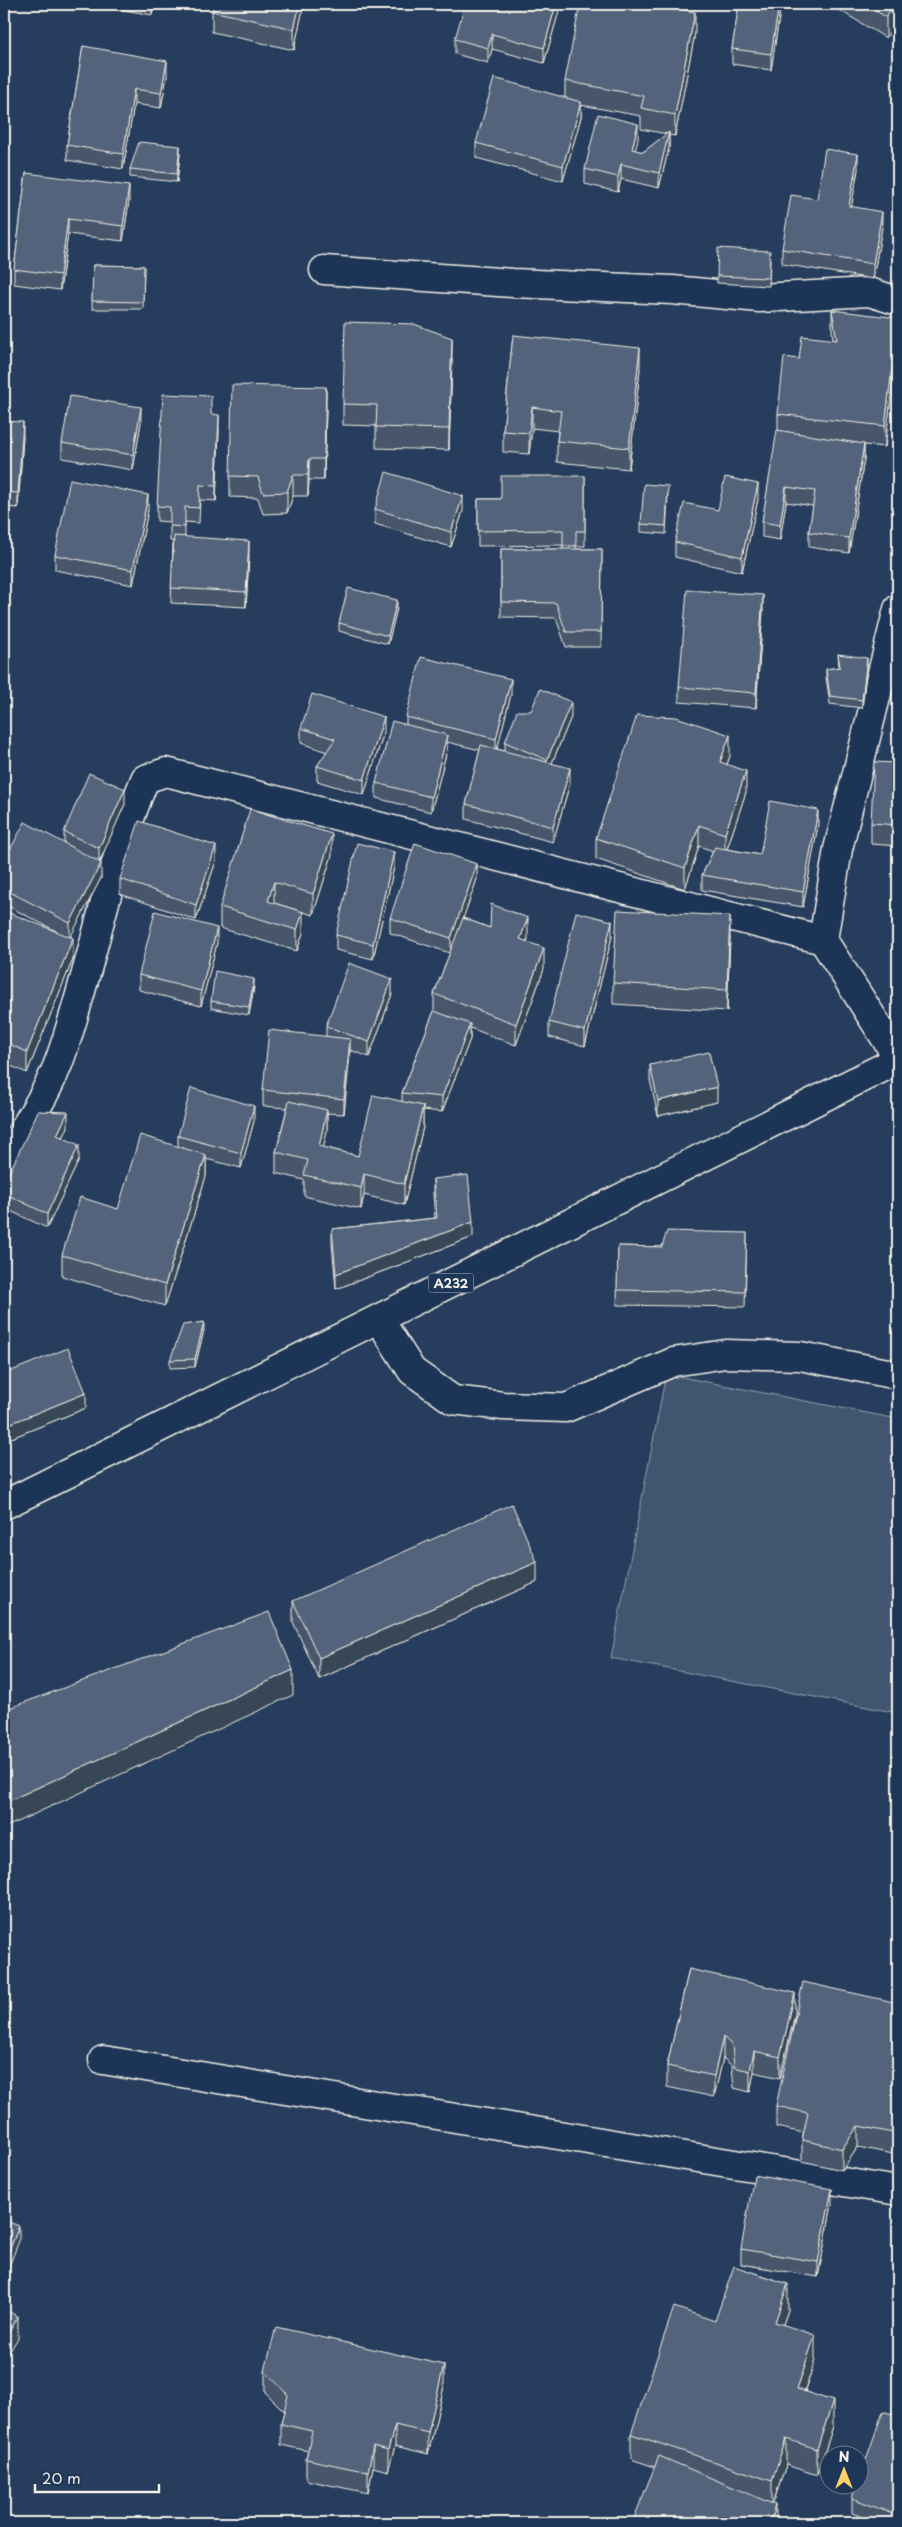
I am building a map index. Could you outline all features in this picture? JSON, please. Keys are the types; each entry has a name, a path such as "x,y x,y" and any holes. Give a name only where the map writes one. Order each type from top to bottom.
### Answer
{"street":[{"path":"324,270 513,283 672,290 760,298 869,292 898,301"},
{"path":"898,609 838,849 823,940 898,1059"},
{"path":"4,1163 48,1086 61,1057 100,924 124,829 136,800 145,779 166,772 823,940"},
{"name":"A232","path":"4,1505 898,1059"},
{"path":"379,1319 412,1371 453,1400 503,1406 566,1408 673,1362 726,1354 800,1356 898,1375"},
{"path":"103,2060 898,2191"}],"shaded area":[{"path":"666,1374 898,1419 898,1713 611,1658"}],"building":[{"path":"214,4 300,4 294,29 212,11"},
{"path":"465,4 556,4 544,48 492,34 488,48 455,39"},
{"path":"580,4 653,4 695,12 675,115 641,108 644,96 565,81"},
{"path":"739,4 779,4 771,54 732,49"},
{"path":"864,4 894,4 886,17"},
{"path":"83,46 167,61 161,93 134,89 123,154 67,145"},
{"path":"494,78 581,102 563,166 476,143"},
{"path":"598,114 638,124 632,149 643,152 669,132 659,173 621,164 618,177 585,169"},
{"path":"139,142 180,146 177,174 130,169"},
{"path":"825,149 858,154 849,206 882,212 873,264 782,249 791,195 817,199"},
{"path":"26,173 129,186 123,226 68,219 60,275 14,269"},
{"path":"718,248 770,251 769,278 717,276"},
{"path":"93,265 144,266 143,302 92,301"},
{"path":"832,310 898,318 885,426 778,414 784,357 799,359 802,336 837,340"},
{"path":"345,322 414,324 452,338 449,429 376,427 377,405 343,404"},
{"path":"513,335 640,348 629,448 557,441 561,411 532,407 529,433 503,431"},
{"path":"232,385 326,387 324,459 309,459 308,475 293,475 287,492 263,493 258,477 230,476"},
{"path":"163,394 211,396 211,414 219,415 216,486 200,485 199,508 185,507 185,527 170,526 170,507 157,506"},
{"path":"70,396 141,407 133,455 62,443"},
{"path":"4,421 23,422 18,493 4,492"},
{"path":"777,430 864,444 849,538 809,532 815,491 786,487 780,525 762,522"},
{"path":"386,472 463,496 451,532 375,509"},
{"path":"501,476 585,476 585,531 576,531 576,546 563,546 563,530 478,531 478,499 501,499"},
{"path":"725,477 758,484 742,557 675,542 684,503 718,510"},
{"path":"70,479 148,495 133,570 55,555"},
{"path":"644,484 668,486 666,526 641,524"},
{"path":"174,536 249,541 246,592 171,588"},
{"path":"501,549 602,549 601,632 566,632 556,603 501,602"},
{"path":"348,588 397,600 388,636 339,623"},
{"path":"687,590 763,595 756,693 679,687"},
{"path":"838,654 867,658 862,700 830,696 826,669 840,667"},
{"path":"421,657 511,679 496,739 406,717"},
{"path":"540,689 571,702 547,760 505,742 517,711 531,711"},
{"path":"312,694 384,717 364,780 317,766 335,739 301,728"},
{"path":"637,715 676,717 730,735 720,762 746,771 725,834 699,825 685,868 596,838"},
{"path":"392,721 447,735 431,797 376,783"},
{"path":"481,745 570,768 553,827 466,804"},
{"path":"874,762 898,763 898,825 871,823"},
{"path":"89,773 125,789 99,848 64,832"},
{"path":"770,801 818,810 803,892 702,875 715,847 760,855"},
{"path":"250,809 332,834 313,894 274,882 268,901 303,912 297,930 220,907"},
{"path":"139,821 216,846 196,905 120,879"},
{"path":"25,822 101,863 70,923 4,889 4,861"},
{"path":"357,843 394,852 373,944 336,935"},
{"path":"415,843 477,864 451,938 390,918"},
{"path":"491,904 528,918 520,939 544,948 516,1024 434,994 463,918 490,928"},
{"path":"617,910 730,916 727,990 613,983"},
{"path":"155,911 217,928 201,991 139,975"},
{"path":"7,912 73,938 27,1052 4,1042 4,919"},
{"path":"576,912 612,921 585,1031 549,1022"},
{"path":"349,963 392,979 369,1042 326,1026"},
{"path":"215,971 254,979 249,1007 211,1001"},
{"path":"434,1011 470,1024 442,1097 402,1093"},
{"path":"269,1030 350,1039 344,1099 263,1090"},
{"path":"709,1052 717,1087 658,1101 650,1065"},
{"path":"191,1088 254,1106 241,1153 178,1136"},
{"path":"373,1095 423,1106 404,1184 364,1174 361,1188 304,1175 308,1160 276,1152 289,1101 327,1110 319,1146 358,1156"},
{"path":"38,1111 68,1112 57,1135 79,1145 47,1214 4,1193 4,1184"},
{"path":"140,1135 206,1155 165,1285 62,1255 80,1197 118,1209"},
{"path":"468,1175 473,1222 336,1274 332,1229 437,1218 433,1179"},
{"path":"667,1231 747,1233 745,1292 617,1290 618,1246 662,1247"},
{"path":"204,1322 195,1359 170,1360 183,1325"},
{"path":"68,1348 86,1393 9,1424 4,1374"},
{"path":"512,1504 537,1562 319,1658 293,1601"},
{"path":"269,1612 293,1670 4,1803 4,1710"},
{"path":"689,1969 795,1993 780,2057 754,2051 750,2071 734,2067 732,2045 723,2037 714,2076 667,2066"},
{"path":"803,1982 898,2003 898,2134 858,2126 842,2149 802,2140 808,2113 776,2106"},
{"path":"754,2175 832,2189 818,2262 741,2249"},
{"path":"4,2220 19,2226 4,2264"},
{"path":"734,2266 788,2284 775,2322 815,2335 797,2389 833,2401 817,2449 786,2439 772,2481 631,2434 674,2307 715,2321"},
{"path":"4,2308 18,2317 4,2340"},
{"path":"276,2327 444,2365 428,2433 395,2425 388,2450 373,2446 368,2472 306,2459 312,2431 281,2424 288,2395 265,2371"},
{"path":"883,2411 898,2416 898,2516 852,2498 853,2494 870,2494 870,2448"},
{"path":"659,2456 775,2505 770,2523 632,2523"}]}
